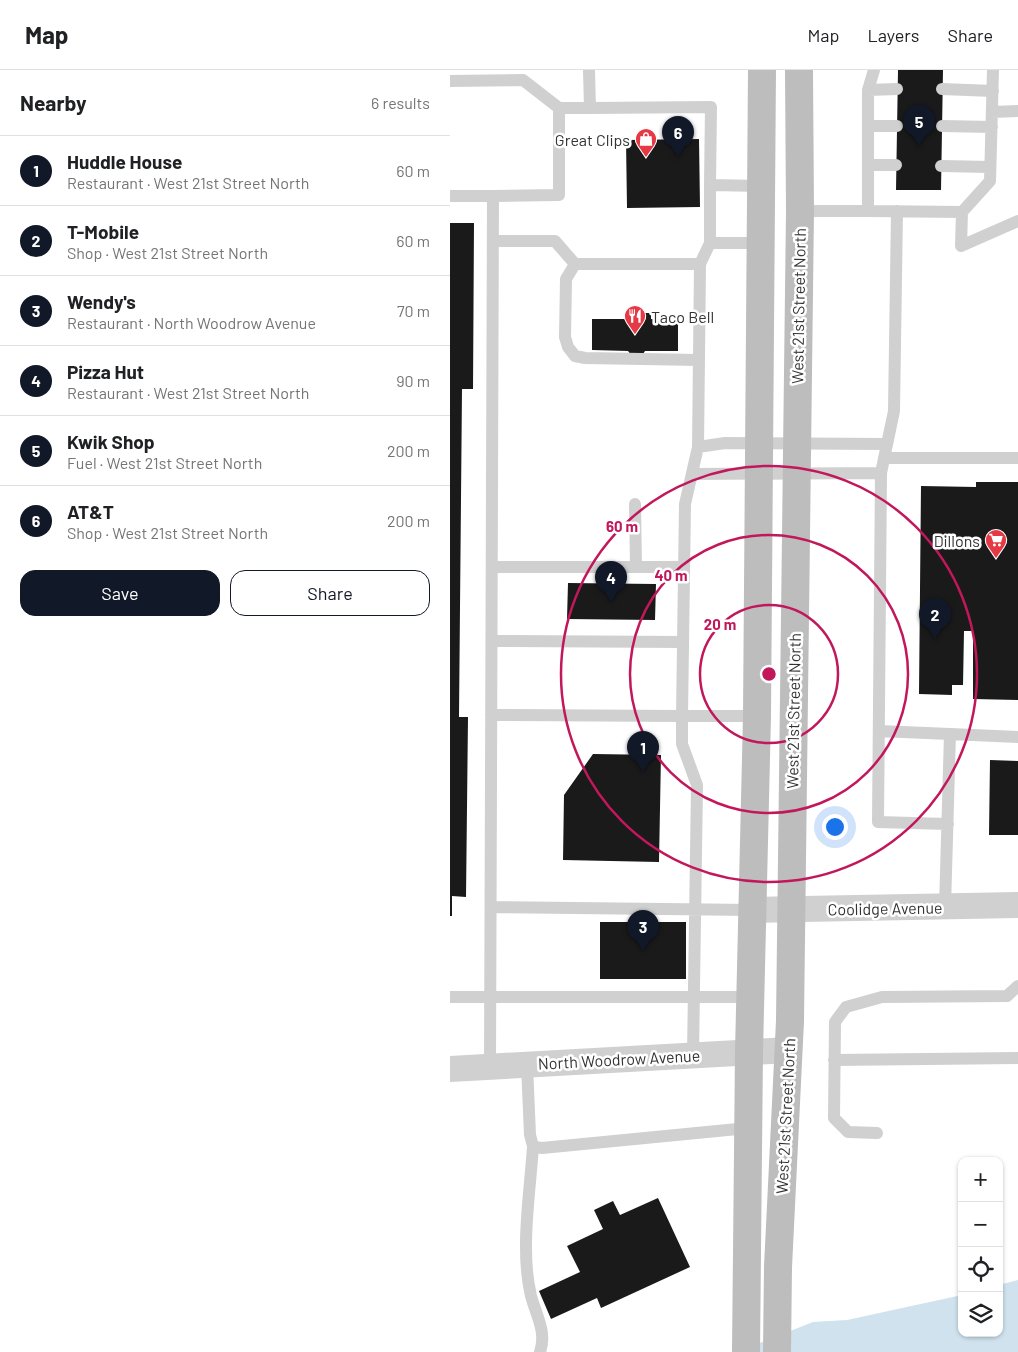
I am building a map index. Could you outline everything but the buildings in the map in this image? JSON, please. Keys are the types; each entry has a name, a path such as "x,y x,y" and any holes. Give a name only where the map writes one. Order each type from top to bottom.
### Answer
{"main road":[{"name":"West 21st Street North","path":"746,1352 749,1052 757,716 762,70"},
{"name":"West 21st Street North","path":"777,1352 778,1267 789,1050 800,211 799,70"}],"street":[{"name":"Coolidge Avenue","path":"752,910 1018,905"},
{"name":"North Woodrow Avenue","path":"450,1069 789,1050"}],"lane":[{"path":"513,70 559,108 710,107 710,242 700,264 698,447 685,504 682,744 697,785 693,1055"},
{"path":"589,70 590,108"},
{"path":"868,211 868,90 874,70"},
{"path":"993,70 990,181 962,212 961,246 1018,221"},
{"path":"450,81 523,80"},
{"path":"868,90 897,89"},
{"path":"942,89 992,91"},
{"path":"450,196 559,195 559,108"},
{"path":"992,112 1018,111"},
{"path":"868,126 897,126"},
{"path":"942,126 992,127"},
{"path":"868,166 896,165"},
{"path":"942,166 990,167"},
{"path":"710,185 761,186"},
{"path":"490,1067 493,196"},
{"path":"800,211 962,212"},
{"path":"897,211 894,411 881,473 878,822 948,824"},
{"path":"493,241 555,241 575,264 700,264"},
{"path":"710,242 760,243"},
{"path":"575,264 566,279 565,337 568,347 575,356 585,358 699,360"},
{"path":"698,447 725,443 887,444"},
{"path":"884,458 1018,458"},
{"path":"692,474 881,473"},
{"path":"635,504 636,566"},
{"path":"492,567 684,567"},
{"path":"492,641 683,642"},
{"path":"491,715 757,716"},
{"path":"879,731 1018,737"},
{"path":"945,907 950,734"},
{"path":"491,907 752,910"},
{"path":"878,1133 848,1132 834,1118 835,1022 846,1007 882,997 1007,996 1018,986"},
{"path":"450,997 750,997"},
{"path":"834,1060 1018,1058"},
{"path":"527,1065 530,1135 533,1146 526,1266 532,1297 541,1325 543,1344 540,1352"},
{"path":"533,1146 558,1147 748,1128"}],"water":[{"path":"1018,1280 1018,1352 737,1352 813,1322 847,1320 958,1296 958,1337 1003,1337 1003,1284"}],"place":[{"name":"Kwik Shop","path":"919,146"},
{"name":"AT&T","path":"678,157"},
{"name":"Great Clips","path":"646,158"},
{"name":"Taco Bell","path":"635,335"},
{"name":"Dillons","path":"996,559"},
{"name":"Pizza Hut","path":"611,602"},
{"name":"T-Mobile","path":"935,639"},
{"name":"Huddle House","path":"643,772"},
{"name":"Wendy's","path":"643,951"}]}
